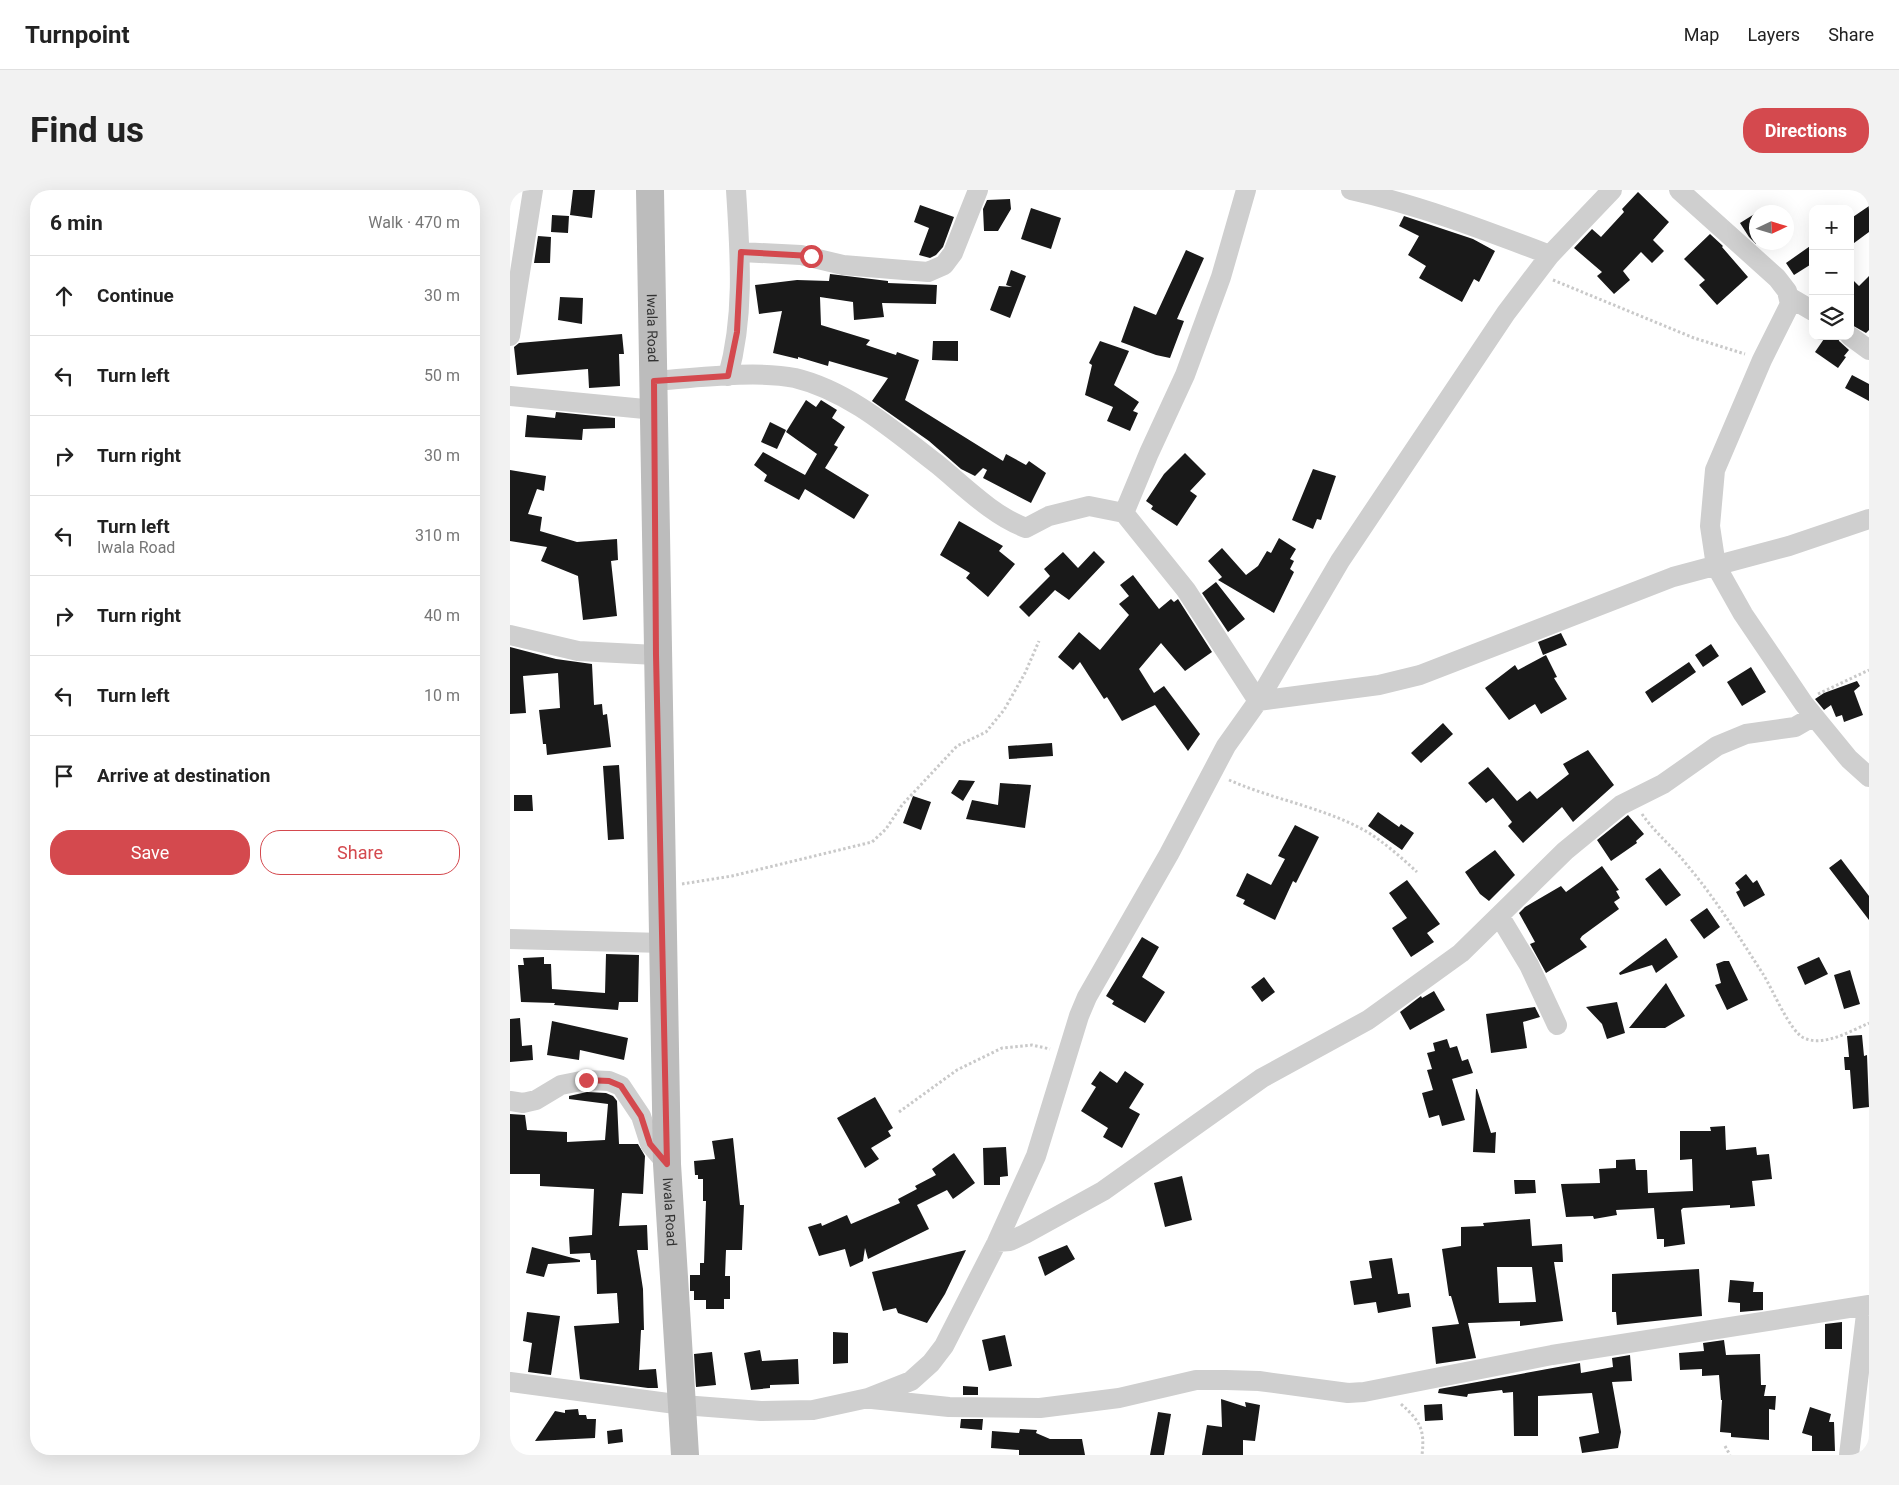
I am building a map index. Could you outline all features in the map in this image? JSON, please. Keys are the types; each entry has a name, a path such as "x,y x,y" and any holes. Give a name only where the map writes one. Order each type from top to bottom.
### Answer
{"street":[{"path":"510,336 533,190"},
{"name":"Iwala Road","path":"650,190 655,410 656,655 667,1164 685,1455"},
{"path":"728,376 737,332 741,252 736,190"},
{"path":"741,252 801,255 843,265 928,272 944,265 953,253 978,190"},
{"path":"1124,513 1148,453 1185,375 1220,277 1246,190"},
{"path":"1350,190 1392,199 1447,216 1550,255"},
{"path":"510,1382 683,1405 760,1411 813,1410 868,1398 911,1381 931,1363 944,1346 997,1242 1036,1156 1079,1016 1087,997 1226,746 1258,701 1340,561 1501,322 1550,255 1612,190"},
{"path":"1679,190 1777,278 1789,297 1809,310"},
{"path":"1789,297 1789,308 1762,360 1715,470 1710,526 1716,566 1742,614 1809,710 1849,760 1869,777"},
{"path":"1854,339 1869,350"},
{"path":"654,381 728,376 794,378 827,389 853,402 1005,517 1026,528 1049,516 1089,506 1124,513 1186,590 1258,701"},
{"path":"510,396 655,410"},
{"path":"1258,701 1379,685 1420,675 1674,577 1789,546 1869,519"},
{"path":"510,636 578,651 656,655"},
{"path":"997,1242 1010,1241 1026,1234 1103,1191 1262,1078 1368,1020 1460,953 1500,917 1565,851 1621,805 1663,784 1717,746 1746,734 1795,727 1809,710"},
{"path":"1500,917 1529,965 1557,1025"},
{"path":"510,940 663,943"},
{"path":"510,1101 536,1100 561,1085 586,1080 609,1081 621,1086 641,1116 650,1144 667,1164"},
{"path":"868,1398 949,1407 1040,1408 1119,1398 1196,1380 1259,1381 1348,1393 1385,1388 1608,1346 1868,1306 1849,1455"}],"path":[{"path":"1536,273 1694,338 1762,360"},
{"path":"661,886 732,876 872,842 886,829 902,805 957,746 986,732 1004,710 1025,673 1039,641"},
{"path":"1809,710 1824,689 1869,670"},
{"path":"1212,772 1248,788 1294,802 1368,833 1416,872"},
{"path":"1631,799 1650,826 1687,864 1722,911 1774,991 1794,1029 1802,1038 1813,1040 1833,1037 1869,1023"},
{"path":"899,1112 957,1070 1002,1048 1032,1045 1068,1053"},
{"path":"1385,1388 1410,1412 1422,1427 1424,1440 1422,1455"},
{"path":"1725,1446 1730,1455"}],"building":[{"path":"573,190 595,190 592,218 570,215"},
{"path":"1638,192 1669,222 1653,240 1664,251 1652,263 1641,252 1623,271 1630,280 1614,294 1597,276 1602,272 1574,248 1592,229 1601,237 1624,212 1622,209"},
{"path":"1010,199 1011,209 998,231 984,231 983,209 987,200"},
{"path":"920,205 954,217 943,247 936,255 930,258 919,255 929,228 914,222"},
{"path":"1869,206 1869,232 1854,243 1854,216"},
{"path":"1031,208 1061,218 1051,249 1021,239"},
{"path":"552,215 569,216 568,233 551,232"},
{"path":"1404,216 1473,239 1495,251 1479,282 1474,279 1462,302 1419,278 1426,266 1408,255 1419,236 1399,226"},
{"path":"1749,217 1749,237 1740,223"},
{"path":"1710,234 1723,246 1748,277 1717,305 1699,285 1705,280 1684,259"},
{"path":"538,236 551,237 550,263 534,263"},
{"path":"1809,247 1809,266 1794,275 1786,263"},
{"path":"1186,250 1204,258 1177,319 1184,321 1170,358 1121,342 1134,306 1156,315"},
{"path":"1011,270 1026,276 1010,318 990,310 999,286 1012,287 1006,285"},
{"path":"830,274 888,281 888,283 937,285 936,304 882,303 884,317 854,320 853,302 820,297 821,325 870,340 866,345 896,355 897,352 919,360 905,400 1003,461 1006,454 1026,465 1029,461 1046,473 1031,503 983,478 987,470 983,468 975,476 961,469 929,441 872,401 888,378 829,361 828,366 798,357 798,359 773,353 782,311 759,314 755,285 797,280 829,281"},
{"path":"1869,276 1869,330 1866,333 1854,326 1854,281 1859,286"},
{"path":"560,297 583,298 582,324 558,320"},
{"path":"622,334 624,354 619,354 620,386 589,388 588,369 517,375 514,347 519,343"},
{"path":"1823,340 1839,340 1849,350 1838,368 1815,352"},
{"path":"933,341 958,341 958,361 932,360"},
{"path":"1100,341 1129,351 1114,385 1139,402 1133,411 1138,413 1130,431 1107,421 1113,407 1085,395 1092,365 1089,363"},
{"path":"1852,375 1869,384 1869,401 1845,388"},
{"path":"806,400 816,407 821,400 837,410 832,418 845,427 834,445 838,447 825,468 869,495 854,519 805,489 799,500 764,481 767,475 754,465 763,452 805,475 817,454 786,432"},
{"path":"556,412 615,418 615,428 583,429 582,440 525,437 527,415 555,418"},
{"path":"770,422 786,430 777,449 761,442"},
{"path":"1185,453 1206,474 1190,491 1197,496 1177,526 1151,509 1153,506 1146,501 1164,474"},
{"path":"1313,469 1336,476 1321,520 1317,519 1313,529 1292,520"},
{"path":"510,470 546,476 544,491 537,489 528,514 542,517 540,531 577,542 617,539 618,560 611,561 617,616 583,620 578,576 541,561 547,547 510,541"},
{"path":"959,521 1003,546 999,551 1015,564 988,597 966,578 970,573 940,555"},
{"path":"1279,538 1296,549 1290,559 1294,561 1290,569 1294,572 1274,613 1218,580 1222,577 1208,561 1222,548 1246,575 1258,566 1267,551 1271,553"},
{"path":"1094,551 1105,562 1069,600 1055,590 1029,617 1019,607 1050,576 1044,569 1063,552 1078,568"},
{"path":"1133,575 1159,609 1171,599 1174,602 1178,599 1212,652 1185,671 1161,643 1139,669 1154,693 1164,686 1200,734 1188,751 1155,705 1122,721 1107,697 1104,699 1080,662 1073,670 1058,657 1079,632 1100,650 1129,615 1119,604 1129,596 1120,585"},
{"path":"1216,582 1245,619 1228,632 1202,593"},
{"path":"1561,633 1567,645 1543,655 1538,642"},
{"path":"1711,644 1719,656 1703,667 1695,655"},
{"path":"510,647 556,659 592,664 594,705 602,704 603,715 607,714 611,747 547,755 546,744 543,744 539,710 560,708 558,673 523,676 526,713 510,714"},
{"path":"1546,655 1557,677 1554,678 1567,699 1541,714 1535,704 1509,720 1485,688 1515,665 1518,670"},
{"path":"1689,662 1696,672 1652,703 1645,692"},
{"path":"1751,667 1766,692 1742,706 1727,682"},
{"path":"1857,681 1860,686 1854,691 1863,715 1844,722 1842,715 1836,717 1831,705 1824,710 1815,699 1824,693"},
{"path":"1443,723 1453,734 1421,763 1411,753"},
{"path":"1052,743 1053,756 1009,759 1008,746"},
{"path":"1588,750 1614,785 1573,822 1562,807 1523,843 1508,826 1512,822 1493,798 1486,803 1468,783 1488,767 1517,801 1530,791 1537,799 1569,774 1563,764"},
{"path":"619,765 624,839 608,840 603,766"},
{"path":"959,780 975,781 963,801 951,793"},
{"path":"1000,783 1031,785 1025,828 966,819 972,800 998,805"},
{"path":"514,795 532,795 533,811 514,811"},
{"path":"913,796 931,802 921,830 903,823"},
{"path":"1378,812 1399,827 1401,824 1414,833 1402,850 1368,826"},
{"path":"1628,815 1644,834 1636,841 1637,843 1611,861 1597,840"},
{"path":"1295,825 1319,837 1296,883 1293,881 1275,920 1243,904 1245,900 1236,896 1247,873 1271,885 1285,859 1278,856"},
{"path":"1495,850 1515,875 1489,901 1480,894 1465,872"},
{"path":"1841,859 1869,896 1869,920 1829,868"},
{"path":"1602,866 1619,890 1616,891 1620,898 1614,902 1619,909 1582,936 1580,939 1587,947 1546,973 1530,944 1535,942 1519,913 1525,907 1561,886 1566,892"},
{"path":"1660,868 1681,895 1666,906 1645,879"},
{"path":"1746,874 1753,883 1757,880 1765,895 1744,907 1736,892 1740,890 1735,883"},
{"path":"1407,880 1440,924 1427,933 1434,942 1411,957 1392,928 1407,918 1389,893"},
{"path":"1707,908 1720,927 1704,939 1690,920"},
{"path":"1142,937 1159,947 1142,977 1165,992 1145,1023 1112,1004 1114,1001 1106,996"},
{"path":"1666,938 1678,957 1656,973 1652,965 1620,975 1619,973"},
{"path":"606,954 639,955 638,1002 619,1002 618,1010 554,1005 555,1003 521,1002 518,965 524,965 523,958 544,957 544,964 551,964 552,989 605,993"},
{"path":"1819,957 1828,974 1805,985 1797,967"},
{"path":"1729,961 1748,1000 1727,1010 1715,985 1721,983 1716,964"},
{"path":"1850,970 1860,1004 1844,1009 1834,975"},
{"path":"1264,977 1275,992 1262,1002 1251,987"},
{"path":"1666,983 1685,1016 1665,1028 1629,1028"},
{"path":"1434,991 1445,1010 1410,1030 1400,1012 1421,996 1422,998"},
{"path":"1617,1002 1625,1033 1607,1039 1602,1024 1586,1007"},
{"path":"1535,1007 1540,1017 1523,1022 1527,1048 1491,1053 1486,1014"},
{"path":"520,1018 522,1046 532,1045 533,1060 510,1062 510,1019"},
{"path":"552,1021 628,1038 624,1060 580,1050 579,1060 547,1055"},
{"path":"1862,1035 1864,1056 1867,1055 1869,1107 1853,1109 1850,1070 1845,1070 1844,1057 1849,1057 1847,1036"},
{"path":"1447,1039 1450,1048 1457,1046 1462,1061 1468,1059 1473,1073 1452,1079 1465,1120 1442,1126 1439,1115 1429,1118 1422,1093 1433,1090 1427,1070 1432,1069 1427,1053 1435,1051 1433,1043"},
{"path":"1100,1071 1117,1083 1125,1071 1144,1084 1129,1108 1140,1114 1122,1148 1103,1137 1108,1128 1081,1111 1096,1087 1091,1084"},
{"path":"1476,1089 1491,1133 1496,1132 1495,1153 1473,1152"},
{"path":"587,1092 606,1093 613,1096 617,1101 619,1144 638,1144 645,1156 643,1194 622,1193 619,1226 647,1225 648,1250 637,1250 643,1289 644,1330 641,1330 639,1370 656,1369 658,1388 580,1379 574,1326 619,1323 617,1293 597,1294 596,1260 591,1260 590,1253 570,1254 569,1237 592,1235 594,1189 540,1186 540,1174 510,1174 510,1114 525,1115 527,1130 567,1132 567,1142 605,1140 608,1104 569,1099 569,1096"},
{"path":"875,1097 893,1128 888,1131 891,1136 871,1148 879,1159 865,1168 837,1118"},
{"path":"1725,1126 1726,1150 1756,1147 1757,1155 1769,1154 1772,1179 1752,1181 1755,1206 1730,1208 1730,1205 1683,1208 1681,1210 1685,1244 1664,1247 1664,1239 1657,1239 1654,1208 1616,1210 1617,1215 1594,1219 1593,1216 1566,1217 1561,1184 1600,1183 1599,1169 1616,1168 1616,1160 1635,1159 1636,1170 1647,1170 1648,1193 1693,1191 1692,1159 1680,1160 1680,1131 1711,1131 1710,1127"},
{"path":"733,1138 740,1205 744,1205 742,1250 726,1250 725,1276 730,1276 730,1299 724,1299 724,1309 706,1309 706,1300 694,1300 694,1291 690,1291 690,1275 700,1275 700,1263 704,1263 706,1201 703,1201 703,1179 698,1179 698,1175 695,1175 694,1161 715,1159 712,1141"},
{"path":"1006,1147 1008,1176 1000,1177 1000,1185 984,1185 983,1148"},
{"path":"954,1153 975,1183 953,1199 947,1190 917,1205 929,1229 868,1259 865,1248 863,1261 850,1267 845,1249 819,1256 808,1227 821,1223 822,1226 847,1215 851,1224 900,1203 898,1199 917,1189 915,1186 936,1175 932,1169"},
{"path":"1182,1176 1192,1220 1165,1227 1154,1183"},
{"path":"1514,1180 1535,1180 1536,1193 1515,1194"},
{"path":"1530,1219 1532,1246 1562,1244 1563,1262 1554,1262 1563,1321 1520,1326 1520,1321 1468,1323 1476,1358 1436,1364 1432,1327 1459,1324 1451,1296 1449,1296 1442,1249 1461,1246 1461,1227 1484,1226 1483,1223","holes":["1497,1267 1532,1267 1536,1302 1499,1303"]},
{"path":"1067,1245 1075,1259 1045,1276 1038,1257"},
{"path":"532,1247 580,1260 580,1262 548,1264 544,1277 526,1273"},
{"path":"966,1250 945,1294 927,1323 898,1313 896,1308 883,1311 872,1272"},
{"path":"1392,1258 1398,1294 1409,1293 1411,1307 1378,1313 1376,1302 1354,1305 1350,1281 1372,1278 1369,1261"},
{"path":"1699,1269 1702,1316 1617,1325 1616,1312 1612,1312 1612,1274"},
{"path":"1730,1280 1754,1282 1753,1292 1763,1292 1763,1310 1740,1312 1740,1303 1728,1302"},
{"path":"527,1312 560,1316 551,1375 528,1372 532,1343 523,1341"},
{"path":"1842,1322 1842,1349 1825,1349 1825,1324"},
{"path":"833,1332 848,1333 848,1363 833,1364"},
{"path":"1005,1335 1012,1366 989,1371 982,1340"},
{"path":"1724,1340 1726,1355 1760,1354 1761,1385 1766,1385 1764,1396 1776,1396 1775,1410 1769,1409 1769,1440 1731,1437 1731,1433 1720,1432 1722,1400 1719,1375 1702,1376 1702,1369 1680,1370 1679,1353 1704,1351 1703,1343"},
{"path":"760,1350 762,1361 798,1359 799,1384 770,1385 770,1388 751,1390 744,1353"},
{"path":"712,1352 716,1385 696,1387 694,1354"},
{"path":"1630,1355 1632,1381 1612,1382 1621,1432 1618,1448 1582,1453 1579,1437 1599,1433 1592,1393 1538,1396 1538,1436 1514,1436 1513,1392 1503,1393 1502,1390 1468,1394 1467,1397 1438,1393 1439,1389 1580,1363 1581,1373 1613,1367 1612,1358"},
{"path":"963,1386 978,1387 978,1395 963,1395"},
{"path":"1221,1399 1246,1407 1245,1402 1260,1405 1255,1441 1243,1440 1243,1455 1202,1455 1207,1425 1222,1427"},
{"path":"1442,1404 1443,1420 1425,1421 1424,1405"},
{"path":"1810,1407 1831,1414 1829,1422 1834,1422 1835,1451 1812,1451 1812,1436 1802,1433"},
{"path":"578,1409 579,1415 586,1415 587,1419 596,1419 595,1438 535,1441 555,1411 565,1413 565,1410"},
{"path":"1158,1412 1171,1414 1164,1455 1150,1455"},
{"path":"961,1419 983,1419 982,1430 960,1428"},
{"path":"622,1429 623,1442 608,1444 607,1431"},
{"path":"1020,1429 1037,1430 1036,1433 1050,1439 1082,1439 1085,1455 1019,1455 1019,1450 991,1448 992,1431 1019,1433"}],"route":[{"path":"586,1080 609,1081 621,1086 632,1099 641,1116 650,1144 667,1164 656,655 654,381 728,376 737,332 741,252 811,256"}]}
